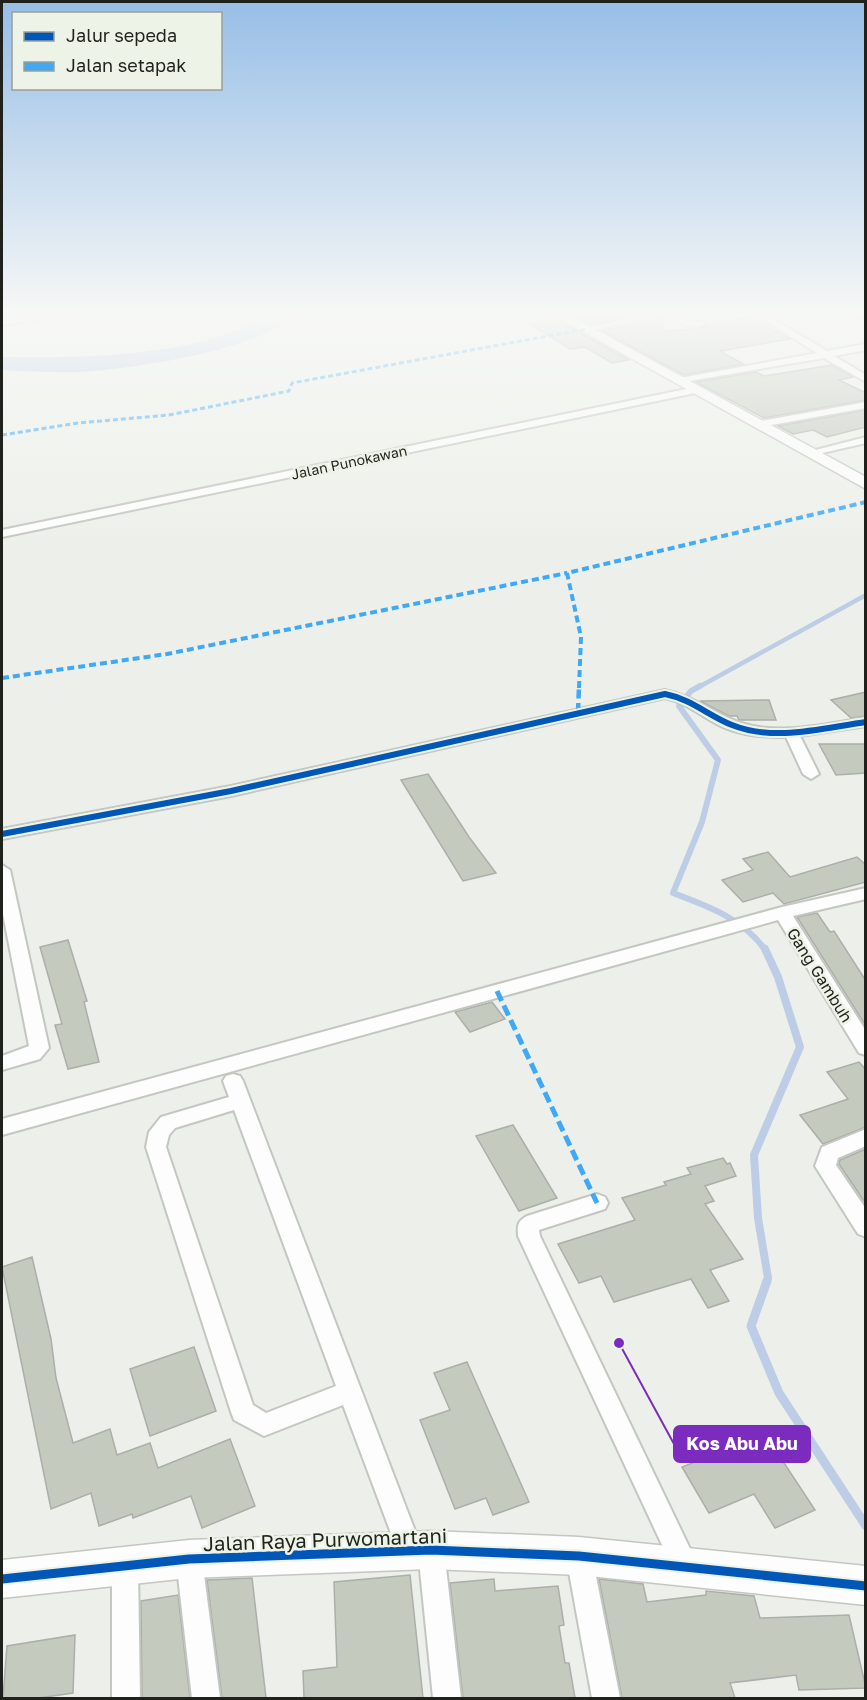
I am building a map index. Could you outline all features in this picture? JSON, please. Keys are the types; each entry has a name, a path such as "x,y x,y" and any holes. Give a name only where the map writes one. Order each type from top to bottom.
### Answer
{"street":[{"name":"Jalan Punokawan","path":"2,534 685,392"},
{"path":"700,392 866,484"},
{"path":"760,424 866,405"},
{"path":"809,453 866,440"},
{"path":"2,834 231,791 664,694 685,698 723,721 740,728 791,732 865,722"},
{"path":"791,732 811,774"},
{"path":"2,870 39,1048 33,1054 2,1064"},
{"name":"Gang Gambuh","path":"866,893 782,913 866,1048"},
{"path":"2,1127 782,913"},
{"path":"350,1391 264,1425 243,1412 156,1147 159,1132 168,1122 237,1091 350,1391 421,1551 447,1698"},
{"path":"866,1137 829,1153 825,1166 866,1228"},
{"path":"597,1203 535,1222 528,1226 529,1236 685,1566"},
{"name":"Jalan Raya Purwomartani","path":"2,1579 189,1559 421,1551 579,1556 860,1586"},
{"path":"579,1556 606,1698"},
{"path":"189,1559 206,1698"},
{"path":"125,1567 126,1698"}],"building":[{"path":"716,392 866,393 866,400 764,418"},
{"path":"866,410 866,427 827,437 813,430 793,434 778,426"},
{"path":"866,692 866,716 851,718 831,700"},
{"path":"769,700 776,720 739,720 737,716 729,716 700,701"},
{"path":"819,744 866,744 866,773 836,775"},
{"path":"428,774 469,837 496,873 463,881 401,780"},
{"path":"768,852 790,877 857,857 866,865 866,882 784,904 773,893 743,902 722,880 753,870 743,859"},
{"path":"817,913 830,932 834,931 866,981 866,1026 797,917"},
{"path":"68,940 87,1001 84,1002 99,1062 68,1069 55,1025 62,1024 40,947"},
{"path":"492,1002 505,1019 470,1032 455,1012"},
{"path":"859,1062 866,1070 866,1127 823,1144 800,1115 848,1099 827,1072"},
{"path":"513,1125 557,1198 519,1211 476,1136"},
{"path":"866,1149 866,1204 839,1164 840,1160"},
{"path":"723,1158 727,1164 730,1163 736,1176 705,1186 714,1201 705,1204 743,1259 710,1270 729,1301 708,1308 691,1279 614,1302 601,1276 579,1283 558,1244 635,1220 622,1198 666,1185 664,1182 691,1174 687,1168"},
{"path":"32,1257 51,1339 56,1378 73,1443 110,1429 117,1455 150,1443 158,1468 230,1439 255,1506 202,1528 191,1496 133,1518 132,1514 99,1526 91,1493 51,1509 2,1267"},
{"path":"194,1347 216,1411 150,1436 130,1369"},
{"path":"467,1362 529,1502 493,1515 486,1498 455,1509 420,1420 450,1410 434,1373"},
{"path":"765,1434 815,1510 775,1528 754,1494 709,1513 682,1467"},
{"path":"410,1575 423,1698 304,1698 303,1671 337,1667 334,1582"},
{"path":"252,1578 266,1698 222,1698 207,1580"},
{"path":"494,1579 495,1591 558,1586 564,1625 559,1626 565,1663 569,1663 575,1698 463,1698 450,1583"},
{"path":"599,1579 643,1584 647,1602 706,1595 706,1591 754,1596 760,1618 849,1615 866,1688 799,1690 796,1675 730,1683 735,1698 622,1698"},
{"path":"178,1595 190,1698 142,1698 141,1601"},
{"path":"75,1635 73,1693 39,1698 3,1698 7,1646"}],"waterway":[{"path":"697,688 866,595"},
{"path":"700,686 691,691 679,706 718,760 702,822 673,893 736,922 747,930 766,951"},
{"path":"766,951 778,977 800,1047 754,1155 758,1218 768,1278 766,1282"},
{"path":"767,1281 751,1326 779,1393 866,1526"}],"marked path":[{"path":"2,435 78,423 169,415 282,392"},
{"path":"578,712 581,637 567,573 866,502"},
{"path":"2,678 167,654 567,573"},
{"path":"497,991 597,1203"}],"cycle path":[{"path":"2,834 231,791 665,694 695,704 730,724 755,731 803,731 866,722"},
{"path":"2,1579 189,1559 431,1550 579,1556 866,1586"}],"place":[{"name":"Kos Abu Abu","path":"619,1343"}]}
